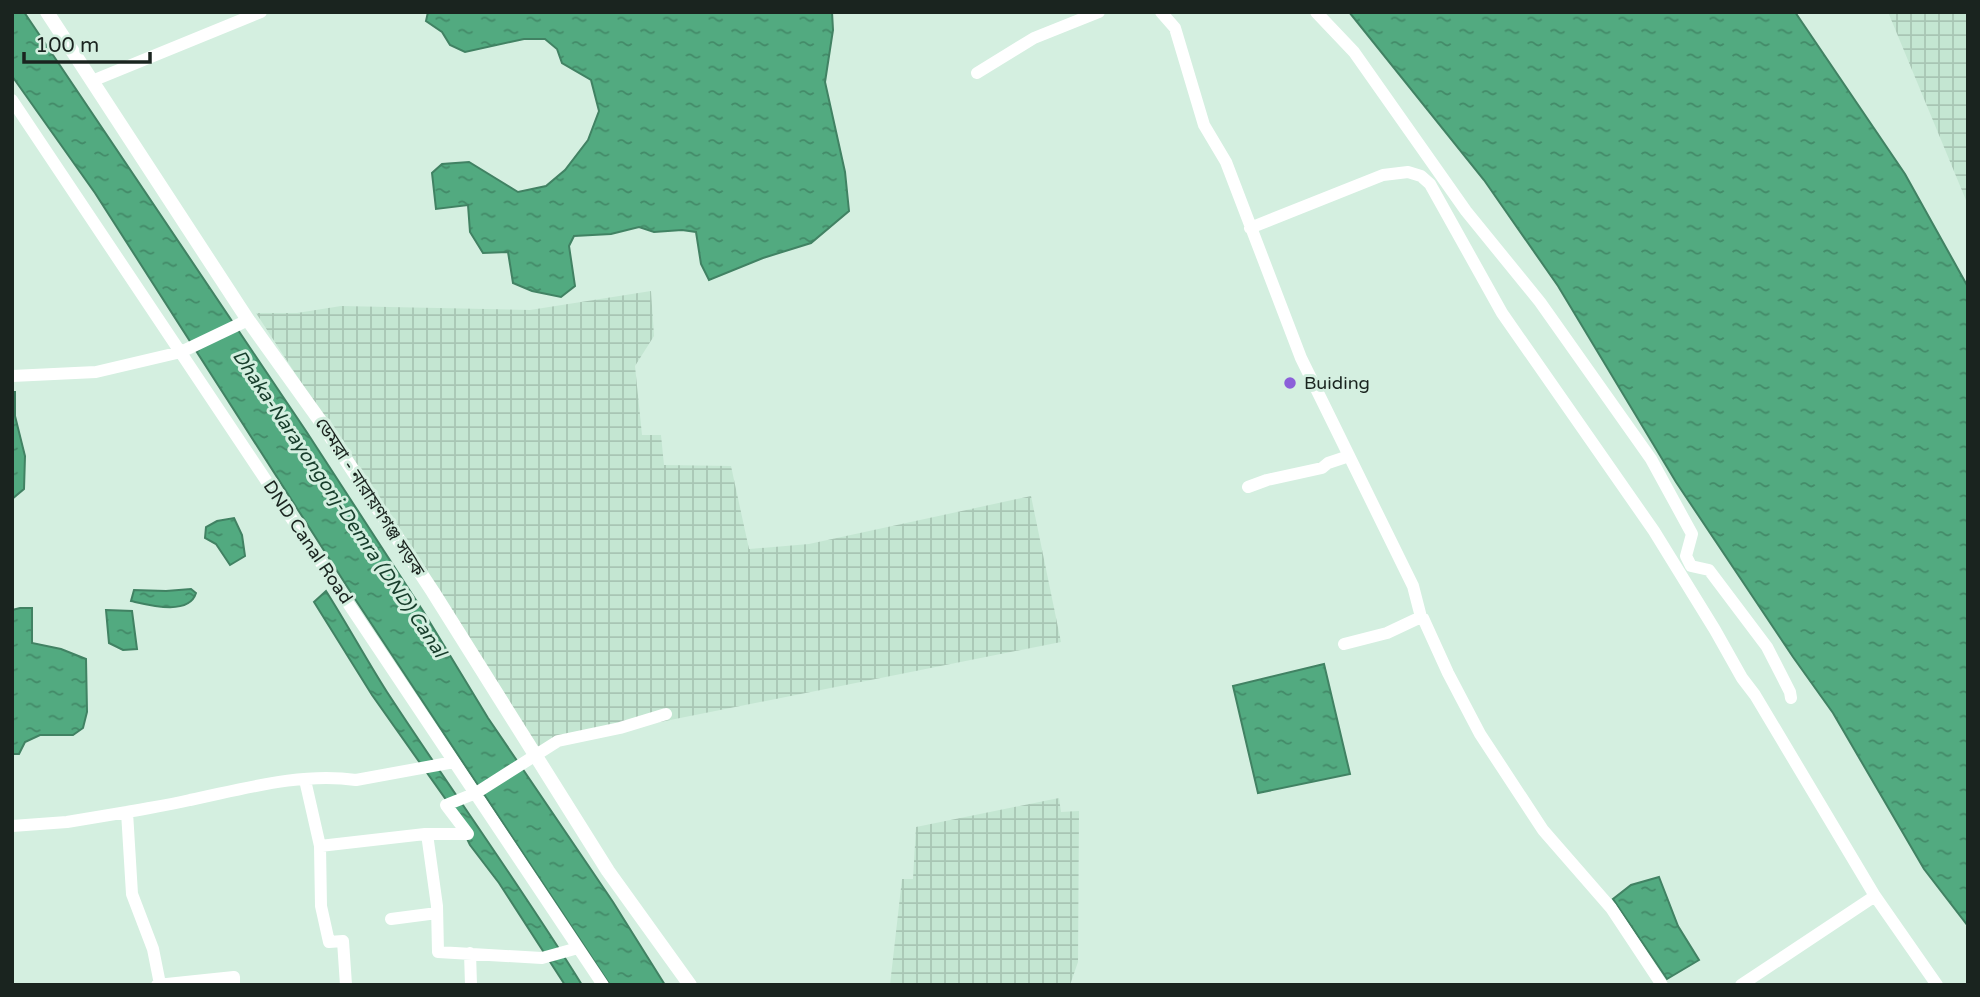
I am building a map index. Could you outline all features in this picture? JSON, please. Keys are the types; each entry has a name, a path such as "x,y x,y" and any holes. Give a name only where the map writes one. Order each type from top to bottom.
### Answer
{"main road":[{"name":"ডেমরা - নারায়ণগঞ্জ সড়ক","path":"47,12 248,320 328,433 433,592 608,871 690,985"}],"street":[{"path":"92,81 261,12"},
{"path":"976,73 1034,38 1099,12"},
{"path":"1161,12 1175,28 1204,125 1226,162 1301,358 1413,586 1421,617 1448,673 1480,734 1543,830 1611,908 1662,985"},
{"path":"1316,12 1354,52 1465,211 1540,302 1651,459 1692,534 1686,556 1691,566 1709,570 1767,648 1791,698"},
{"name":"DND Canal Road","path":"12,100 603,985"},
{"path":"1250,228 1383,175 1408,172 1421,176 1430,184 1502,313 1654,531 1875,896 1937,985"},
{"path":"12,376 96,372 181,352 248,320"},
{"path":"1248,487 1322,468 1328,463 1349,456"},
{"path":"1344,644 1387,633 1421,617"},
{"path":"320,846 427,834 468,834 446,805 476,793 558,741 620,728 666,714"},
{"path":"12,826 67,822 127,812 189,801 249,786 340,778 356,780 454,762"},
{"path":"305,780 320,846 321,906 329,942 343,941 346,985"},
{"path":"127,812 132,894 153,949 158,984 234,977 234,985"},
{"path":"427,834 437,913 438,952 542,958 578,948"},
{"path":"1741,985 1875,896"},
{"path":"391,919 437,913"},
{"path":"470,953 471,985"}],"shaded area":[{"path":"1888,12 1968,12 1968,205"},
{"path":"651,291 654,336 635,366 642,435 661,435 664,465 731,466 749,549 809,544 1031,496 1061,642 535,747 256,313 297,313 341,306 530,310"},
{"path":"1059,798 1061,812 1079,811 1078,962 1070,985 890,985 902,879 913,879 916,827"}],"water":[{"name":"Dhaka-Narayongonj-Demra (DND) Canal","path":"12,12 24,12 306,431 423,611 488,718 613,902 665,985 610,985 357,602 95,193 12,76"},
{"path":"428,12 832,12 833,30 825,82 845,172 849,211 811,243 763,258 709,280 701,264 696,232 654,232 639,227 611,234 574,236 569,246 575,286 561,297 532,291 513,283 508,252 483,253 470,232 468,205 436,209 432,173 442,164 469,162 518,192 546,186 565,170 588,140 599,111 591,80 562,63 557,49 545,39 524,39 465,52 450,45 442,32 426,21"},
{"path":"1349,12 1795,12 1905,174 1968,287 1968,926 1924,869 1833,713 1676,482 1558,286 1484,180"},
{"path":"12,392 15,392 15,416 25,456 24,489 12,499"},
{"path":"234,518 242,535 245,556 230,565 216,544 205,538 206,527 217,521"},
{"path":"191,589 196,593 192,600 177,607 131,601 134,590"},
{"path":"326,591 387,692 582,985 565,985 499,883 470,845 454,811 372,695 314,602"},
{"path":"32,608 32,643 61,649 86,659 87,712 83,728 73,735 40,735 25,742 19,754 12,754 12,610"},
{"path":"106,610 132,611 137,649 123,650 109,643"},
{"path":"1324,664 1350,774 1258,793 1233,686"},
{"path":"1659,877 1678,926 1699,960 1667,979 1613,899 1631,885"}],"place":[{"name":"Buiding","path":"1290,383"}]}
